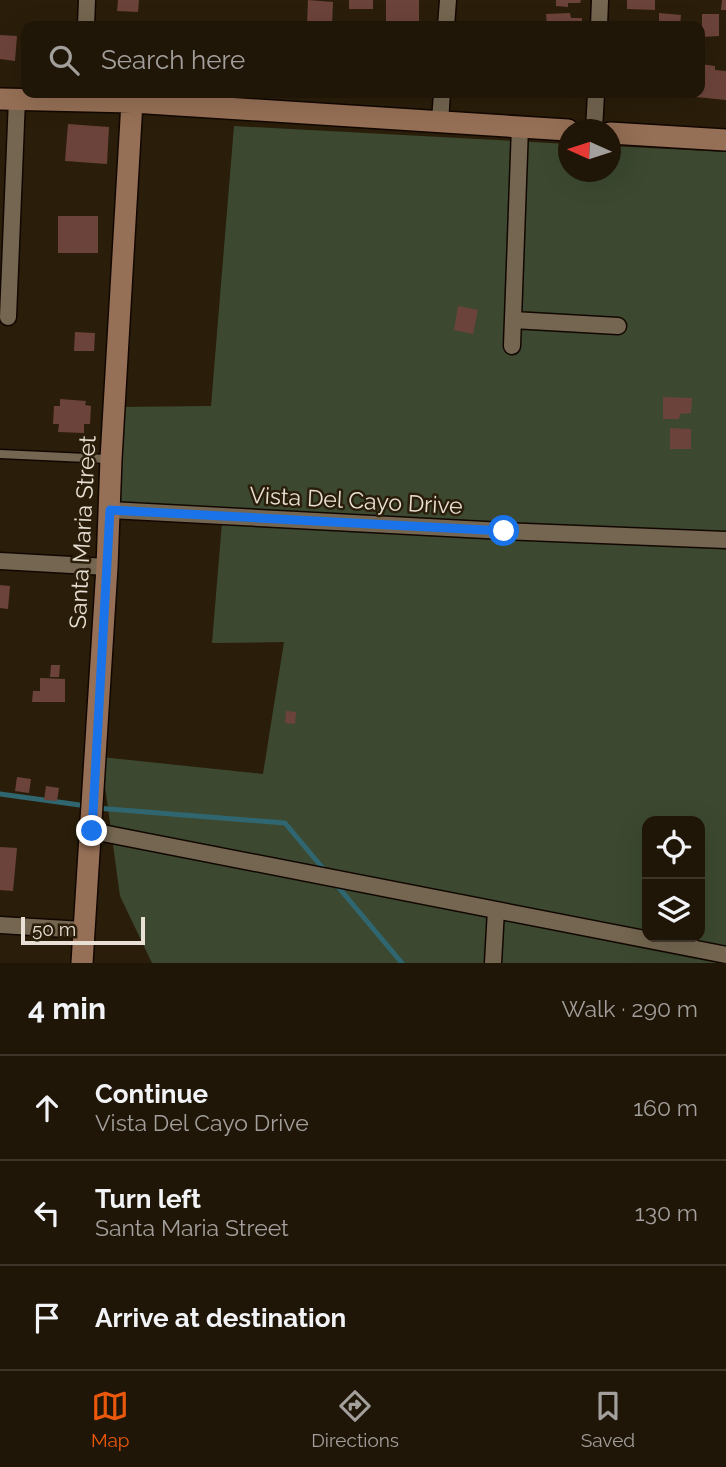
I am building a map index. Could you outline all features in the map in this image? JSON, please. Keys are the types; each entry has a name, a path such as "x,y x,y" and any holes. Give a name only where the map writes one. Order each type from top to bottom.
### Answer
{"street":[{"path":"86,0 86,21"},
{"path":"446,21 448,0"},
{"path":"599,21 600,0"},
{"path":"8,317 8,99 46,98"},
{"path":"93,98 558,129"},
{"path":"440,121 442,98"},
{"path":"595,119 596,98"},
{"name":"Santa Maria Street","path":"82,963 92,831 132,102"},
{"path":"512,346 520,127"},
{"path":"621,134 726,140"},
{"path":"513,320 618,326"},
{"name":"Vista Del Cayo Drive","path":"110,510 726,540"},
{"path":"0,561 107,567"},
{"path":"92,831 726,955"},
{"path":"493,963 496,910"},
{"path":"0,925 83,930"}],"lane":[{"path":"0,454 111,459"}],"green space":[{"path":"234,126 558,143 558,182 621,182 621,147 726,152 726,963 152,963 120,896 101,757 263,774 284,642 212,643 222,522 117,513 119,407 211,406"}],"building":[{"path":"118,0 139,0 138,12 117,11"},
{"path":"308,0 333,2 332,21 307,21"},
{"path":"349,0 373,0 373,9 349,9"},
{"path":"386,0 419,0 419,21 386,21"},
{"path":"556,0 581,0 580,3 568,3 568,7 556,6"},
{"path":"627,0 655,0 655,10 627,9"},
{"path":"722,0 726,0 726,10 721,10"},
{"path":"570,13 571,18 582,18 582,21 547,21 546,14"},
{"path":"659,13 681,15 680,21 659,21"},
{"path":"702,14 719,14 719,36 705,37 705,21 702,21"},
{"path":"0,35 17,36 15,61 0,59"},
{"path":"705,65 715,66 715,70 726,71 726,100 705,98"},
{"path":"68,124 109,127 107,164 65,161"},
{"path":"58,216 98,216 98,253 58,253"},
{"path":"458,306 478,310 473,334 454,330"},
{"path":"75,332 95,333 94,351 74,351"},
{"path":"663,397 692,398 691,413 680,414 679,419 663,419"},
{"path":"60,399 86,401 85,405 91,406 90,424 84,424 84,433 58,432 59,424 53,424 54,406 60,406"},
{"path":"670,428 691,429 691,449 670,449"},
{"path":"0,585 10,586 8,609 0,608"},
{"path":"51,665 60,665 59,677 50,677"},
{"path":"40,678 65,679 65,702 32,702 33,691 40,691"},
{"path":"286,711 296,712 295,724 285,723"},
{"path":"17,777 31,779 29,793 15,791"},
{"path":"46,786 59,788 57,801 44,800"},
{"path":"0,847 17,848 13,891 0,890"}],"waterway":[{"path":"0,794 87,806"},
{"path":"96,808 285,823 326,872"},
{"path":"334,882 402,963"}],"route":[{"path":"92,831 110,510 504,531"}]}
